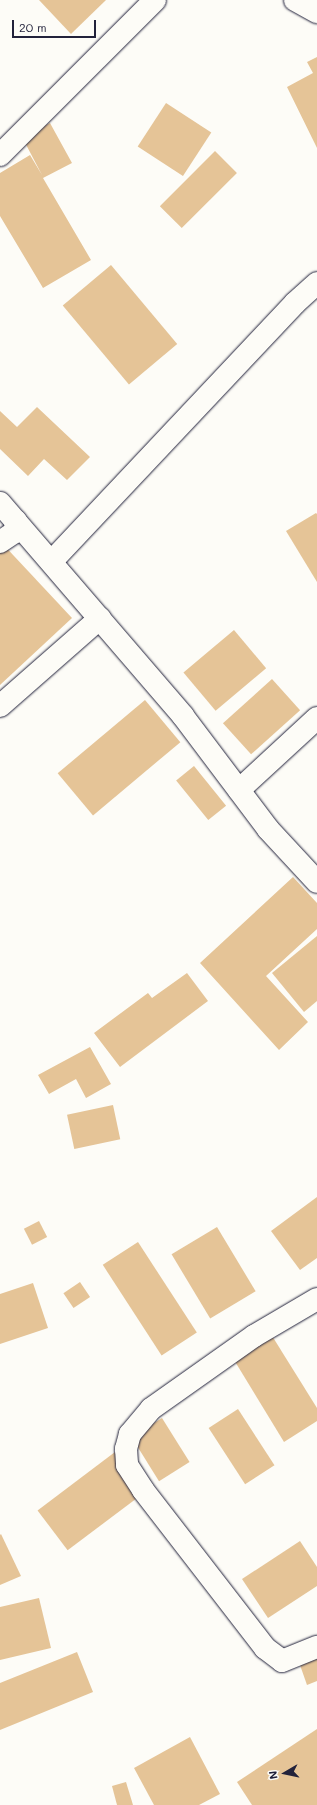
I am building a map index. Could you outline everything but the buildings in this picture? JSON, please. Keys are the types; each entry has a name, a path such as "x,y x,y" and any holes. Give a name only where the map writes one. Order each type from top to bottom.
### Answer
{"street":[{"path":"0,155 155,0"},
{"path":"295,0 317,12"},
{"path":"52,561 295,303 317,283"},
{"path":"0,503 52,561 184,716 268,829 317,882"},
{"path":"0,542 15,532 16,521"},
{"path":"0,706 100,618"},
{"path":"239,790 317,718"},
{"path":"317,1299 254,1336 151,1409 130,1434 126,1449 127,1465 143,1490 265,1648 282,1661 317,1647"}]}
